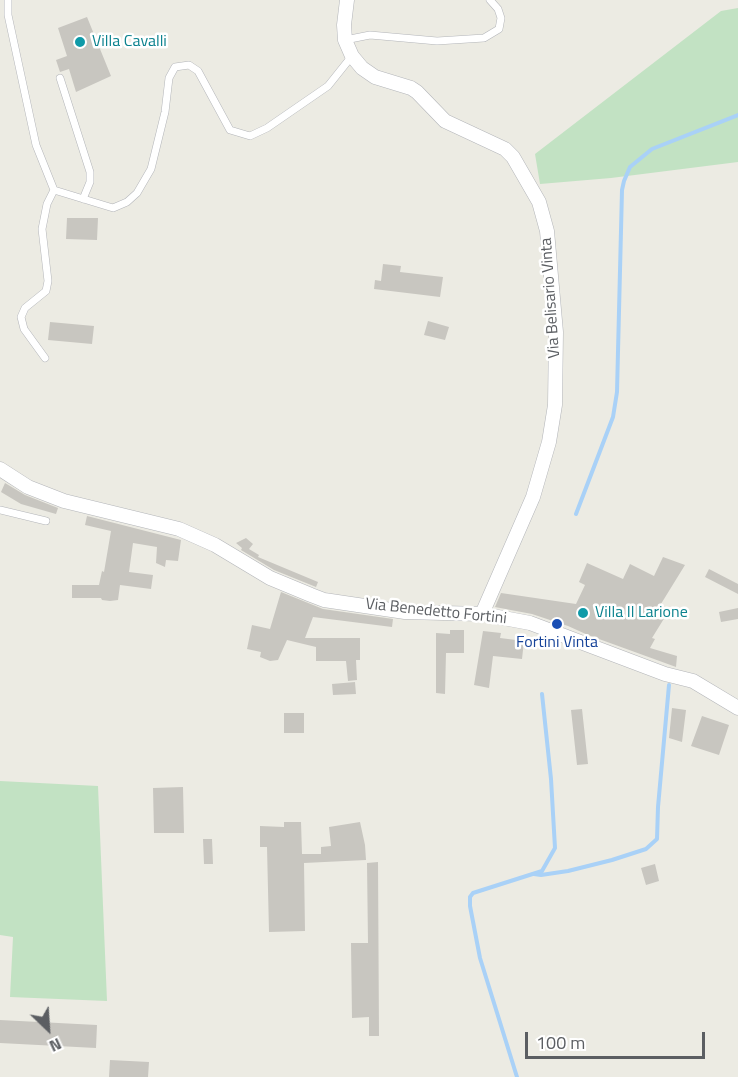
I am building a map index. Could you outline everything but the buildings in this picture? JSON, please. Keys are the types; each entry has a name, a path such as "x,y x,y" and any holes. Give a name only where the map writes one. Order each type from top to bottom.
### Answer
{"street":[{"name":"Via Belisario Vinta","path":"346,0 345,40 352,56 362,68 375,77 417,92 445,121 505,150 513,157 539,202 547,231 556,332 555,405 549,442 533,497 482,614"},
{"name":"Via Benedetto Fortini","path":"0,469 28,487 64,501 179,530 215,545 270,578 324,600 405,612 482,614 530,623 665,674 693,681 738,708"}],"lane":[{"path":"8,0 8,15 36,145 54,190 47,204 42,229 48,281 46,291 25,308 21,317 24,329 45,358"},
{"path":"345,40 370,34 437,41 484,38 499,29 501,18 498,9 490,0"},
{"path":"54,190 112,208 127,202 137,192 151,169 165,112 170,78 175,67 189,65 198,71 230,130 250,136 267,128 328,86 352,56"},
{"path":"60,78 90,172 90,182 82,199"},
{"path":"0,510 46,521"}],"green space":[{"path":"738,8 738,162 611,178 540,184 535,154 721,11"},
{"path":"0,781 98,786 107,1001 10,997 13,937 0,935"}],"waterway":[{"path":"576,514 613,417 617,392 624,181 630,167 652,149 738,115"},
{"path":"534,874 568,871 612,860 646,849 657,839 669,685"},
{"path":"517,1077 480,958 470,897 473,893 542,871 555,848 551,779 542,694"}],"place":[{"name":"Villa Cavalli","path":"80,42"},
{"name":"Villa Il Larione","path":"583,613"},
{"name":"Fortini Vinta","path":"557,624"}]}
